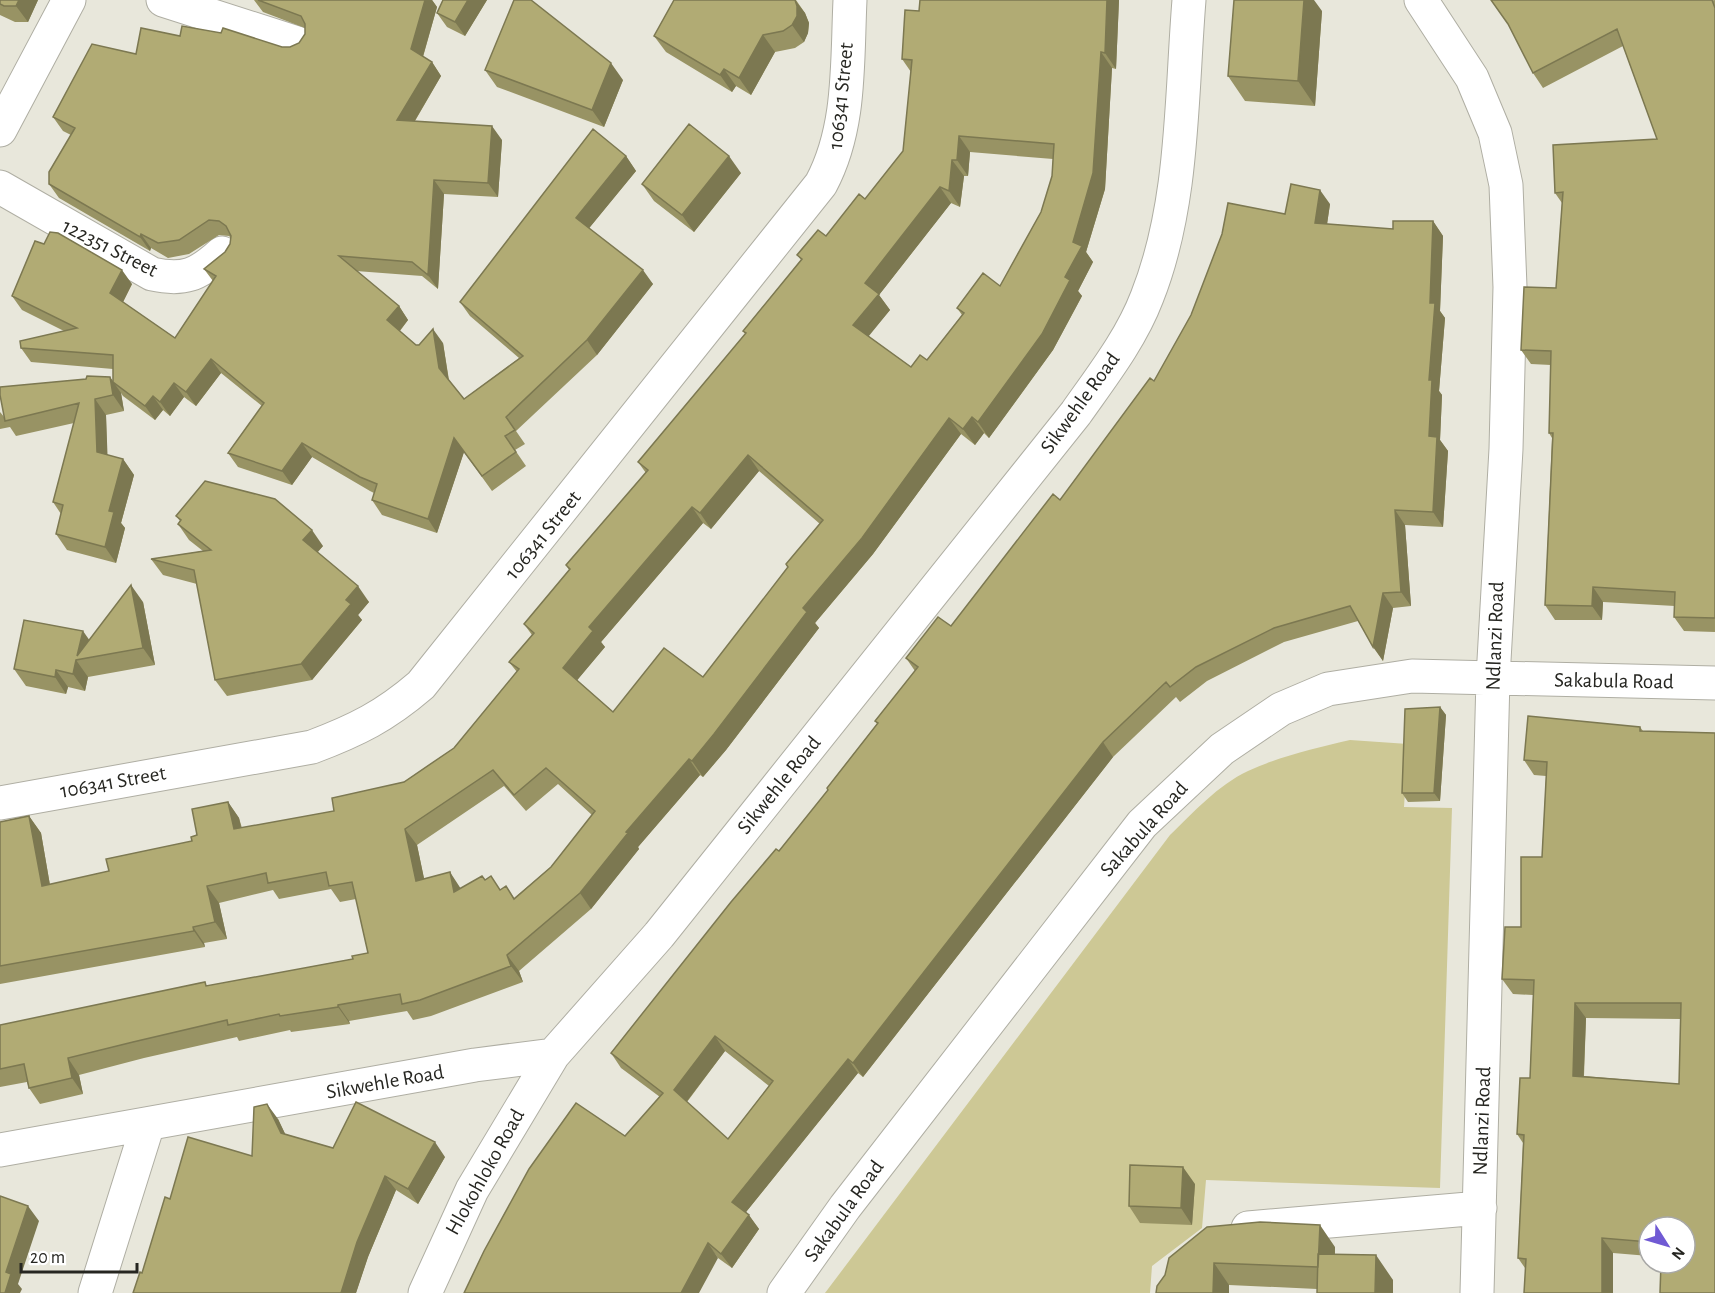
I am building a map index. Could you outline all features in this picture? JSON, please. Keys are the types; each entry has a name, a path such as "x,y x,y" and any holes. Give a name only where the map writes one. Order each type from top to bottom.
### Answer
{"street":[{"path":"0,130 69,0"},
{"path":"163,0 297,43"},
{"name":"106341 Street","path":"0,802 312,747 355,730 392,710 421,685 821,184 835,158 841,133 850,0"},
{"name":"Sikwehle Road","path":"0,1150 476,1065 553,1055 674,917 1076,413 1118,352 1147,297 1164,241 1175,182 1189,0"},
{"name":"Ndlanzi Road","path":"1420,0 1472,78 1496,133 1506,185 1510,287 1506,449 1493,678 1477,1293"},
{"name":"122351 Street","path":"0,187 152,274 171,278 188,276 206,268 222,253"},
{"name":"Sakabula Road","path":"784,1293 845,1207 1142,824 1222,749 1281,709 1328,689 1412,676 1715,683"},
{"name":"Hlokohloko Road","path":"425,1293 472,1190 553,1055"},
{"path":"95,1293 148,1124"},
{"path":"1215,1231 1480,1208"}],"shaded area":[{"path":"1350,740 1408,744 1404,807 1452,808 1440,1188 1206,1180 1202,1228 1152,1266 1150,1293 825,1293 1170,835 1216,791 1248,771 1311,749"}],"building":[{"path":"0,0 19,0 16,6 4,6 0,4"},
{"path":"258,0 425,0 411,49 432,62 397,120 492,126 488,183 434,180 428,275 412,262 339,256 399,306 387,320 416,345 419,345 433,329 439,368 464,399 523,356 460,302 593,129 626,156 576,218 643,270 587,340 506,417 515,430 505,436 516,452 482,476 454,438 428,519 372,500 377,484 360,477 302,443 282,471 228,453 264,403 211,359 186,392 174,383 160,402 153,396 145,406 113,382 113,355 21,348 20,341 77,328 12,296 35,241 44,244 50,232 58,233 122,270 110,293 175,338 216,276 204,269 225,252 230,244 231,236 226,226 219,221 209,220 179,240 158,243 141,234 140,237 49,184 49,172 75,128 53,117 92,44 136,54 141,28 180,36 182,26 221,33 223,28 282,47 290,47 299,43 305,34 305,24 301,16"},
{"path":"443,0 468,0 455,22 437,13"},
{"path":"514,0 531,0 611,63 592,110 485,70"},
{"path":"674,0 795,0 797,16 792,25 783,31 763,35 739,78 724,69 720,75 654,36"},
{"path":"920,0 1107,0 1105,53 1101,52 1093,173 1073,242 1082,246 1065,277 1070,280 1042,334 978,422 972,417 963,429 949,418 862,538 803,608 807,612 714,734 692,761 689,759 626,832 628,833 580,893 507,955 511,966 420,1000 402,1004 400,994 228,1025 227,1020 68,1058 72,1078 29,1088 24,1064 0,1069 0,1025 205,982 206,986 353,959 352,956 368,953 352,882 329,886 326,872 268,883 266,873 207,886 215,922 193,927 194,931 0,966 0,822 29,816 42,886 109,871 106,859 192,841 191,837 197,835 192,809 228,802 234,829 334,811 332,798 404,782 454,748 519,669 509,662 534,633 524,624 570,569 566,565 648,470 638,462 746,333 743,331 802,259 797,255 818,230 826,236 859,194 865,199 903,151 912,60 902,59 905,10 919,11","holes":["959,136 1054,144 1052,176 1041,212 1000,286 983,273 957,308 964,313 927,360 920,355 911,367 853,325 879,294 865,283 940,187 949,191 952,160 957,160","748,455 823,520 786,564 788,567 703,677 664,648 613,712 563,668 593,631 589,627 692,507 700,513","546,768 595,811 551,867 514,899 506,886 500,890 491,876 485,880 482,876 454,892 450,872 416,881 405,829 493,770 514,795"]},
{"path":"1234,0 1304,0 1298,81 1228,76"},
{"path":"1491,0 1712,0 1715,8 1715,618 1674,617 1675,592 1593,587 1592,606 1545,605 1553,433 1549,433 1551,351 1521,350 1524,287 1556,288 1563,192 1555,193 1553,145 1657,139 1617,29 1533,73 1508,24"},
{"path":"689,124 729,156 682,215 642,184"},
{"path":"1291,184 1320,190 1315,223 1393,229 1393,221 1433,221 1430,303 1435,303 1429,380 1432,380 1429,436 1437,437 1433,512 1395,510 1401,592 1383,593 1373,647 1350,606 1274,628 1196,667 1170,687 1166,682 1103,742 853,1063 848,1059 732,1202 749,1215 721,1254 708,1243 681,1293 464,1293 529,1169 576,1103 625,1136 663,1093 611,1053 731,902 776,849 779,851 828,790 827,788 878,723 875,721 918,667 906,658 938,617 951,626 1053,494 1060,500 1150,378 1154,381 1191,315 1222,234 1228,203 1285,214","holes":["715,1036 773,1081 728,1139 674,1090"]},
{"path":"87,376 110,377 113,395 95,399 97,452 123,459 109,511 114,512 105,547 56,534 63,505 53,502 79,403 5,421 0,395 0,387 86,379"},
{"path":"205,481 275,499 312,530 303,540 358,586 346,600 351,604 301,664 215,680 194,570 151,559 211,550 178,524 181,520 176,516"},
{"path":"131,585 143,648 76,660 73,674 56,670 55,677 14,669 24,620 83,631 77,656"},
{"path":"1440,707 1434,793 1402,793 1405,709"},
{"path":"1528,716 1640,727 1640,731 1715,733 1715,1293 1660,1293 1661,1275 1697,1275 1697,1215 1637,1215 1637,1241 1602,1238 1602,1293 1524,1293 1526,1259 1518,1258 1524,1135 1517,1134 1520,1078 1530,1078 1534,980 1502,979 1505,927 1521,927 1521,857 1542,857 1547,762 1524,760","holes":["1575,1003 1681,1003 1679,1084 1573,1076"]},
{"path":"356,1102 435,1142 408,1189 385,1176 357,1242 341,1293 133,1293 140,1272 142,1273 165,1197 170,1199 188,1137 252,1156 254,1107 267,1104 281,1133 333,1148"},
{"path":"1130,1165 1183,1167 1181,1208 1129,1206"},
{"path":"0,1196 28,1206 6,1272 11,1274 5,1293 0,1293"},
{"path":"1260,1222 1320,1225 1318,1267 1214,1263 1213,1293 1156,1293 1157,1286 1165,1275 1169,1258 1207,1227"},
{"path":"1318,1254 1376,1255 1375,1293 1317,1293"}]}
